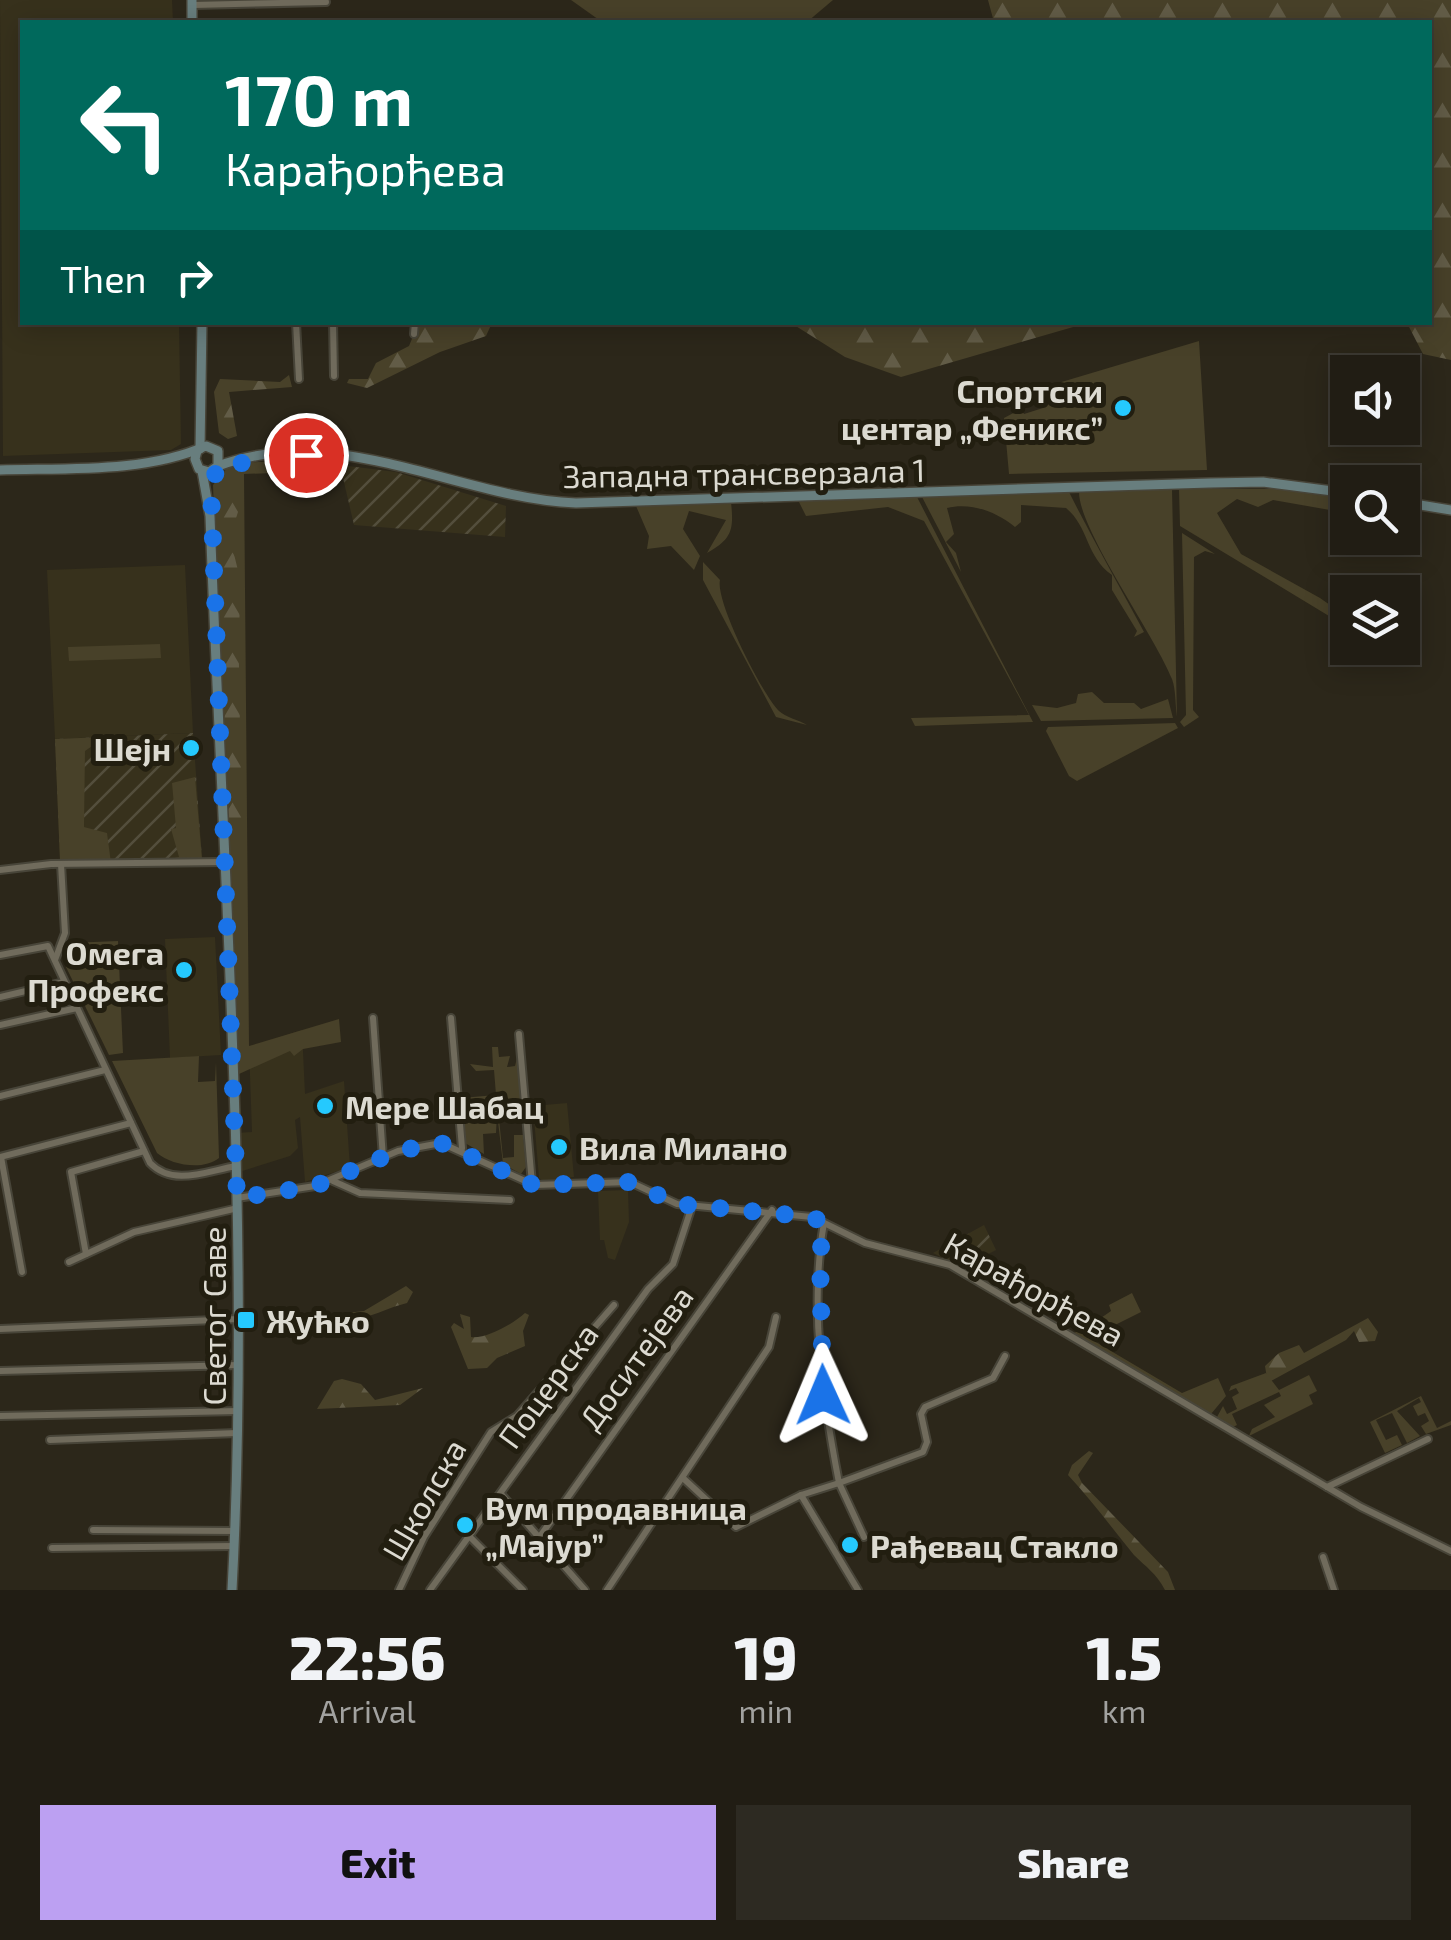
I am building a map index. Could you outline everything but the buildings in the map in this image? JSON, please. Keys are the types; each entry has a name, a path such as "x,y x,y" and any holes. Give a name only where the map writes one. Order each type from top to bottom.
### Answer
{"main road":[{"path":"202,325 204,401 199,450 210,516"},
{"path":"204,401 217,468 210,516"},
{"name":"Западна трансверзала 1","path":"148,462 199,450 266,457 372,458 520,498 576,503 1263,482 1330,491"},
{"name":"Западна трансверзала 1","path":"148,462 200,469 266,457"},
{"path":"0,470 148,462"},
{"path":"1420,505 1451,510"},
{"name":"Светог Саве","path":"210,516 238,1203 240,1319 232,1590"}],"street":[{"path":"192,3 326,2"},
{"path":"296,325 300,379"},
{"path":"333,325 334,376"},
{"path":"414,334 415,325"},
{"path":"0,870 61,864 224,862"},
{"path":"55,960 65,933 61,864"},
{"path":"0,955 48,946 150,1163 168,1177 236,1166"},
{"path":"0,997 64,982"},
{"path":"0,1025 77,1008"},
{"path":"373,1018 383,1158"},
{"path":"451,1018 462,1149"},
{"path":"519,1034 532,1184"},
{"path":"0,1096 105,1070"},
{"path":"22,1272 0,1157 131,1122"},
{"name":"Карађорђева","path":"70,1262 134,1232 332,1181 383,1158 430,1143 462,1149 532,1184 630,1182 660,1200 772,1210 824,1223 865,1243 950,1265 1327,1487 1451,1551"},
{"path":"86,1254 72,1172 144,1151"},
{"path":"332,1181 360,1193 510,1200"},
{"name":"Поцерска","path":"430,1590 644,1295 668,1272 692,1205"},
{"name":"Доситејева","path":"542,1535 772,1210"},
{"path":"824,1223 820,1256 823,1395 839,1483 864,1537"},
{"name":"Школска","path":"400,1590 424,1537 491,1432 517,1416 614,1304"},
{"path":"606,1590 769,1347 776,1317"},
{"path":"0,1329 240,1319"},
{"path":"684,1479 736,1528 801,1496 922,1452 927,1442 921,1414 925,1406 992,1378 1005,1356"},
{"path":"0,1372 239,1364"},
{"path":"0,1416 238,1411"},
{"path":"50,1440 237,1433"},
{"path":"1327,1487 1428,1439"},
{"path":"501,1494 542,1535 585,1590"},
{"path":"801,1496 858,1590"},
{"path":"93,1530 234,1531"},
{"path":"470,1537 523,1590"},
{"path":"52,1548 234,1546"},
{"path":"1323,1557 1334,1590"}],"shaded area":[{"path":"0,0 172,0 173,20 20,20 20,325 179,325 181,444 171,450 3,456"},
{"path":"340,465 396,472 506,506 505,537 354,525"},
{"path":"185,565 193,733 55,739 47,570"},
{"path":"193,733 202,859 60,860 55,739"},
{"path":"215,937 221,1055 170,1058 165,939"},
{"path":"302,1030 305,1094 344,1081 350,1167 305,1182 300,1117 295,1120 298,1148 290,1156 236,1173 235,1133 252,1132 249,1047"},
{"path":"567,1103 574,1177 543,1181 539,1178 533,1106"},
{"path":"628,1190 629,1222 615,1260 608,1258 604,1240 600,1240 598,1191"},
{"path":"984,1225 996,1250 962,1267 933,1253"}],"green space":[{"path":"571,0 833,0 809,20 599,20"},
{"path":"988,0 1451,0 1451,360 1423,354 1408,325 1432,325 1432,20 993,20"},
{"path":"412,325 491,325 486,336 440,352 367,388 347,383 349,379 368,379 376,363 409,346 414,334"},
{"path":"794,325 1080,325 901,377 845,357"},
{"name":"Спортски центар „Феникс”","path":"1199,341 1207,470 1009,474 1004,418 1021,409 1024,414 1043,408 1038,389"},
{"path":"289,375 292,387 229,392 237,436 228,439 219,433 214,392 220,379 280,382"},
{"path":"330,458 332,471 244,474 249,1046 339,1019 341,1042 303,1049 294,1056 290,1051 239,1074 234,1072 213,485 227,468 240,463"},
{"path":"230,478 236,492 244,493 231,534 237,540 232,546 243,591 239,694 241,810 246,819 238,852 231,843 228,817 218,523 219,484 221,479"},
{"path":"1172,489 1177,717 1172,679 1091,531 1079,492"},
{"path":"1179,489 1282,489 1330,496 1330,510 1273,500 1258,507 1237,499 1217,513 1241,554 1330,605 1329,616 1180,526"},
{"path":"1069,492 1144,632 1134,637 1137,631 1112,590 1112,575 1097,560 1066,508 1021,505 1021,522 1015,527 983,510 947,508 954,534 946,542 956,553 961,572 922,497"},
{"path":"917,497 1033,722 915,726 911,718 1029,715 924,521 888,507 806,516 798,500"},
{"path":"731,502 730,533 707,553 726,520 689,511 683,529 700,556 694,570 671,546 647,549 649,536 636,506"},
{"path":"1182,533 1215,554 1205,551 1194,557 1193,710 1199,717 1184,727 1180,722 1186,715"},
{"path":"703,562 720,580 732,626 771,701 782,713 807,725 776,717 703,580"},
{"path":"160,644 161,658 69,661 68,647"},
{"path":"1092,692 1104,703 1134,703 1141,709 1168,699 1173,718 1041,721 1032,705 1057,708 1076,703 1078,694"},
{"path":"1175,723 1178,728 1077,781 1069,776 1046,731 1048,727"},
{"path":"105,737 85,751 84,827 107,833 111,863 60,860 55,739"},
{"path":"195,777 202,859 174,858 179,857 171,829 176,828 172,783"},
{"path":"118,941 123,1053 109,1055 66,967 69,943"},
{"path":"492,1047 498,1047 499,1057 510,1056 507,1067 515,1066 517,1058 522,1111 516,1111 514,1100 503,1101 504,1115 522,1116 499,1119 503,1158 514,1157 514,1135 523,1135 526,1167 521,1174 503,1164 497,1113 496,1133 483,1134 484,1154 465,1143 461,1098 496,1095 494,1070 476,1071 470,1064 493,1067"},
{"path":"199,1056 198,1082 215,1081 216,1062 219,1158 187,1165 157,1153 112,1061"},
{"path":"406,1286 413,1292 407,1303 355,1320 322,1316 364,1311"},
{"path":"1132,1293 1141,1312 1089,1338 1182,1393 1218,1378 1226,1396 1211,1414 1074,1333 1084,1328 1088,1335 1102,1328 1098,1320 1111,1311 1109,1305"},
{"path":"525,1313 529,1315 523,1331 525,1346 497,1358 487,1368 468,1369 451,1327 454,1323 464,1329 460,1314 470,1317 471,1337 477,1337 499,1330"},
{"path":"1368,1318 1378,1332 1375,1341 1359,1342 1354,1331 1346,1340 1271,1381 1267,1378 1265,1366 1279,1353 1299,1345 1304,1353"},
{"path":"1266,1373 1279,1390 1309,1375 1317,1391 1309,1395 1313,1404 1249,1436 1252,1429 1275,1417 1264,1405 1281,1396 1279,1392 1232,1414 1237,1425 1233,1427 1217,1417 1223,1406 1227,1414 1237,1409 1232,1397 1239,1393 1236,1388 1229,1391 1231,1386"},
{"path":"334,1381 361,1384 375,1400 423,1388 400,1405 317,1409"},
{"path":"1421,1396 1437,1428 1451,1421 1451,1425 1426,1434 1421,1426 1429,1421 1425,1413 1418,1416 1413,1406 1421,1402 1419,1398 1397,1411 1420,1436 1407,1443 1392,1413 1376,1420 1386,1440 1397,1435 1402,1445 1385,1453 1370,1422"},
{"path":"1089,1451 1093,1453 1078,1475 1082,1483 1168,1572 1175,1590 1165,1590 1068,1475 1072,1465"}],"place":[{"name":"Спортски центар „Феникс”","path":"1123,408"},
{"name":"Шејн","path":"191,748"},
{"name":"Омега Профекс","path":"184,970"},
{"name":"Мере Шабац","path":"325,1106"},
{"name":"Вила Милано","path":"559,1147"},
{"name":"Жућко","path":"246,1320"},
{"name":"Вум продавница „Мајур”","path":"465,1525"},
{"name":"Рађевац Стакло","path":"850,1545"}],"route":[{"path":"306,455 232,461 218,466 211,487 237,1198 315,1186 398,1151 441,1143 534,1185 630,1182 660,1200 677,1204 763,1209 812,1217 824,1223 820,1256 823,1395"}]}
